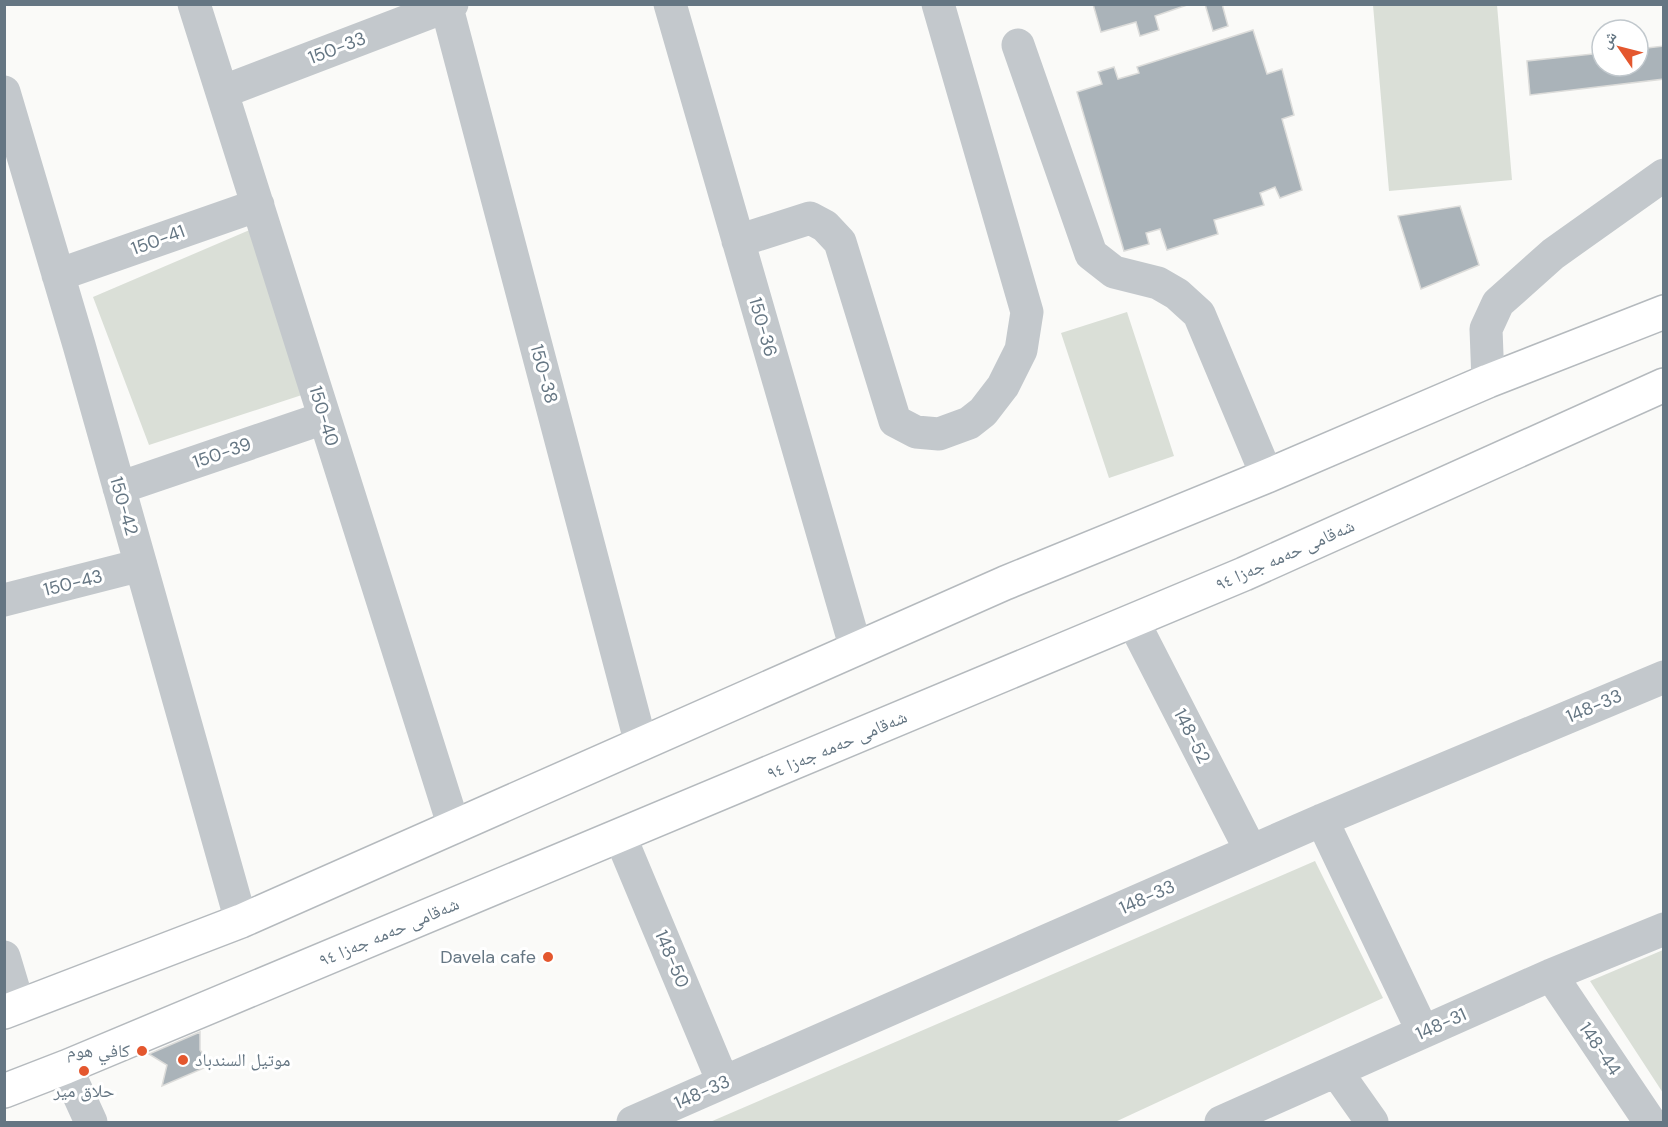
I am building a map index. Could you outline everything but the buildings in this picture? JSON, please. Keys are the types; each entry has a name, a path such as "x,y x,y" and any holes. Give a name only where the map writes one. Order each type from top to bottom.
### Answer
{"main road":[{"path":"12,1010 241,921 1005,583 1267,476 1488,381 1664,312"},
{"name":"شەقامی حەمە جەزا ٩٤","path":"4,1091 1244,574 1664,385"}],"street":[{"name":"150-40","path":"194,4 453,827"},
{"name":"150-36","path":"670,4 856,649"},
{"path":"738,241 810,218 825,225 840,242 895,422 916,432 939,434 969,423 983,412 1003,386 1021,350 1027,312 938,4"},
{"name":"150-33","path":"222,92 448,5"},
{"name":"150-38","path":"448,5 641,744"},
{"path":"1018,45 1091,254 1114,272 1158,283 1177,294 1199,314 1267,476"},
{"name":"150-42","path":"4,92 241,921"},
{"path":"1488,381 1486,329 1498,303 1553,254 1664,175"},
{"name":"150-41","path":"58,275 258,205"},
{"name":"150-39","path":"119,488 324,418"},
{"name":"150-43","path":"4,600 141,565"},
{"name":"148-52","path":"1132,621 1251,851"},
{"name":"148-33","path":"633,1122 1322,820 1664,677"},
{"path":"1322,820 1424,1032"},
{"name":"148-50","path":"620,836 723,1082"},
{"name":"148-31","path":"1221,1122 1551,975 1664,929"},
{"path":"4,957 12,1010"},
{"name":"148-44","path":"1551,975 1650,1122"},
{"path":"66,1067 91,1122"},
{"path":"1336,1071 1372,1122"}],"shaded area":[{"path":"1373,5 1497,5 1512,180 1389,191"},
{"path":"259,226 311,392 149,445 93,297"},
{"path":"1127,312 1174,456 1109,478 1061,333"},
{"path":"1315,861 1383,998 1115,1122 710,1122"},
{"path":"1663,950 1663,1093 1590,981"}],"place":[{"name":"Davela cafe","path":"548,957"},
{"name":"كافي هوم","path":"142,1051"},
{"name":"موتيل السندباد","path":"183,1060"},
{"name":"حلاق میر","path":"84,1071"}]}
